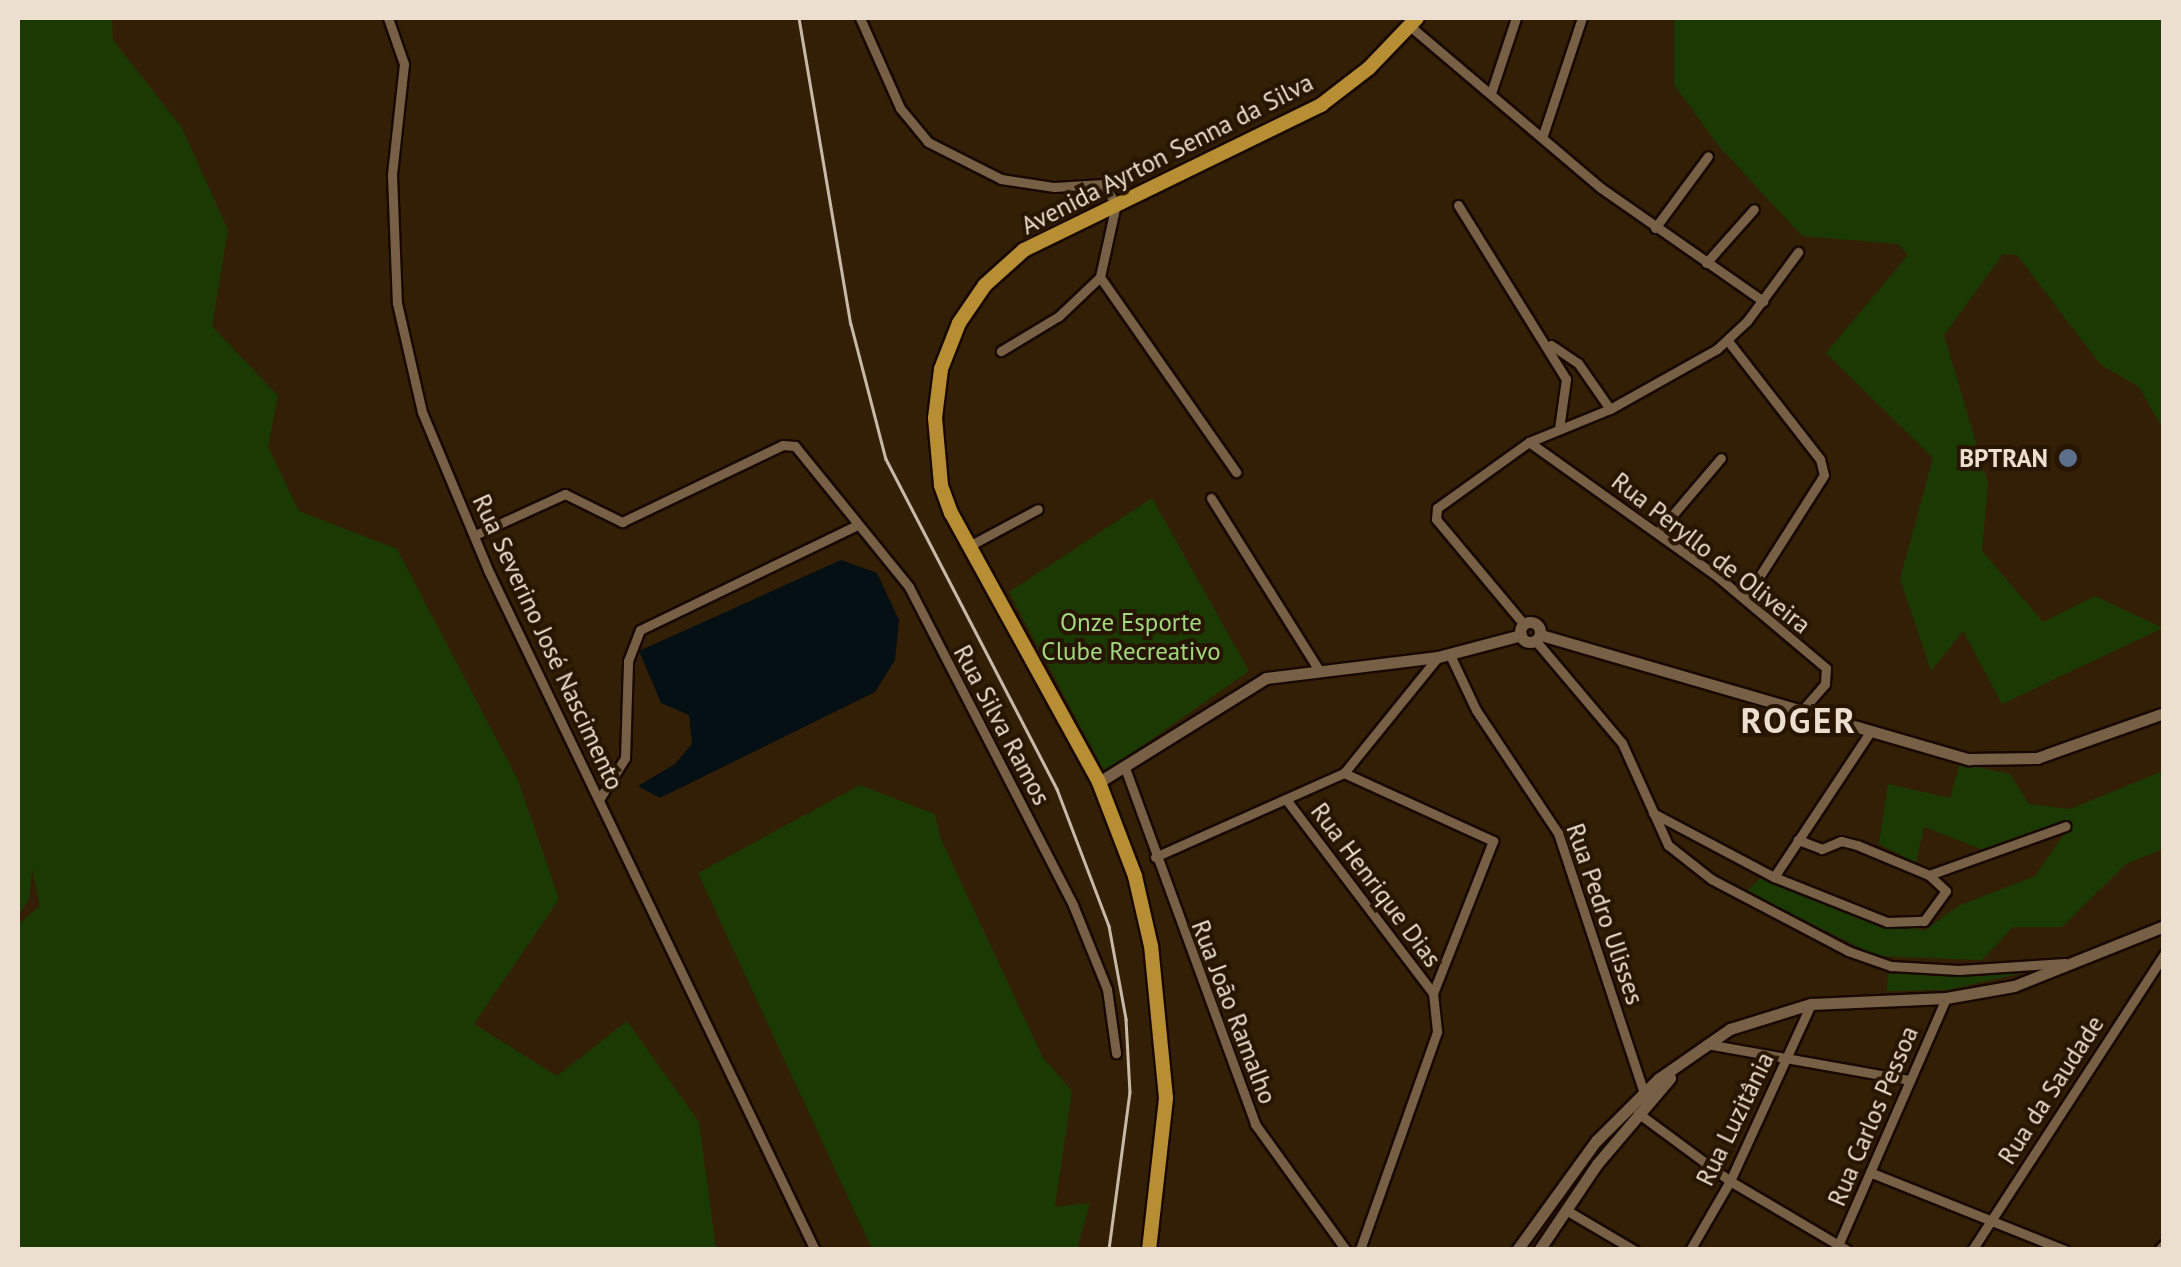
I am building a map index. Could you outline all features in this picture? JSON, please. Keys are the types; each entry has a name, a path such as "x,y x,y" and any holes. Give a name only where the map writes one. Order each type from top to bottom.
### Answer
{"main road":[{"name":"Avenida Ayrton Senna da Silva","path":"1149,1250 1164,1130 1162,1022 1134,876 1099,782 969,546 941,485 935,418 941,369 959,323 984,285 1024,250 1320,105 1414,22"}],"street":[{"name":"Rua Severino José Nascimento","path":"388,18 404,64 392,175 397,303 422,412 475,535 815,1250"},
{"path":"860,18 900,108 928,142 1000,179 1054,187 1104,184 1116,204 1100,277 1060,316 1001,352"},
{"path":"1491,93 1516,18"},
{"path":"1542,138 1582,18"},
{"path":"1414,22 1542,138 1655,228 1763,301"},
{"path":"1655,228 1708,156"},
{"path":"1458,205 1549,343 1566,379 1558,429"},
{"path":"1706,263 1754,208"},
{"path":"1798,252 1728,341 1610,409 1529,442 1434,514 1521,628 1538,638 1969,759 2037,758 2164,713"},
{"path":"1100,277 1236,472"},
{"path":"1728,341 1820,458 1824,476 1745,598"},
{"path":"1549,343 1578,363 1610,409"},
{"name":"Rua Peryllo de Oliveira","path":"1529,442 1745,598 1826,668 1825,684 1802,710"},
{"name":"Rua Silva Ramos","path":"475,535 565,494 622,522 783,445 795,446 856,525 901,572 1072,905 1107,989 1116,1053"},
{"path":"1658,532 1721,458"},
{"path":"1210,498 1320,670"},
{"path":"969,546 1038,510"},
{"path":"600,798 625,758 628,661 640,630 856,525"},
{"path":"1099,782 1250,683 1320,670 1444,656 1521,628"},
{"path":"1538,638 1622,743 1653,813 1684,862 1870,960 1939,970 2076,964"},
{"path":"1155,857 1288,802 1344,773 1444,656"},
{"name":"Rua Pedro Ulisses","path":"1444,656 1558,832 1644,1093"},
{"path":"1774,877 1870,732"},
{"name":"Rua João Ramalho","path":"1125,768 1255,1124 1346,1250"},
{"path":"1344,773 1493,841 1433,993 1437,1032 1360,1250"},
{"name":"Rua Henrique Dias","path":"1288,802 1433,993"},
{"path":"1653,813 1774,877 1875,918 1914,925 1934,912 1946,892 1929,875 1857,845 1841,841 1822,848 1798,840"},
{"path":"1929,875 2066,826"},
{"path":"1516,1250 1576,1164 1644,1093 1703,1046 1751,1020 1811,1004 1946,998 2014,986 2164,926"},
{"name":"Rua da Saudade","path":"1972,1250 2164,954"},
{"name":"Rua Carlos Pessoa","path":"1840,1248 1946,998"},
{"name":"Rua Luzitânia","path":"1690,1250 1730,1181 1811,1004"},
{"path":"1703,1046 1910,1080"},
{"path":"1540,1250 1638,1113 1703,1046"},
{"path":"1638,1113 1730,1181 1840,1248"},
{"path":"1872,1173 2064,1250"},
{"path":"1566,1210 1634,1250"}],"green space":[{"path":"18,18 112,18 113,40 182,128 228,230 212,326 278,396 268,447 299,511 397,549 518,780 559,899 474,1024 557,1076 627,1021 699,1122 716,1249 18,1249 18,925 40,906 32,869 29,899 18,916"},
{"path":"1674,18 2163,18 2163,429 2139,387 2100,364 2017,255 2003,254 1944,335 1988,483 1982,551 2043,622 2095,596 2163,628 2002,704 1963,631 1931,671 1900,579 1933,458 1826,353 1908,255 1898,244 1802,236 1719,146 1674,85"},
{"name":"Onze Esporte Clube Recreativo","path":"1152,498 1249,671 1105,772 1009,592"},
{"path":"1960,763 2010,774 2029,804 2070,809 2163,771 2163,849 2126,864 2062,927 2013,927 1982,960 1877,956 1746,892 1761,877 1924,931 1958,906 2035,876 2073,821 1984,850 1924,827 1916,863 1879,844 1888,784 1950,798"},
{"path":"860,785 935,814 940,837 1043,1058 1072,1091 1055,1207 1090,1203 1077,1249 872,1249 698,873"},
{"path":"2032,971 1947,990 1887,991 1888,974"}],"shaded area":[{"path":"841,560 877,573 899,620 895,660 875,692 660,798 638,786 675,764 692,744 689,715 661,703 639,651"}],"tram line":[{"path":"799,18 851,324 886,459 1057,789 1109,926 1126,1019 1130,1092 1109,1250"}],"place":[{"name":"BPTRAN","path":"2068,458"}],"district":[{"name":"ROGER","path":"1799,720"}]}
